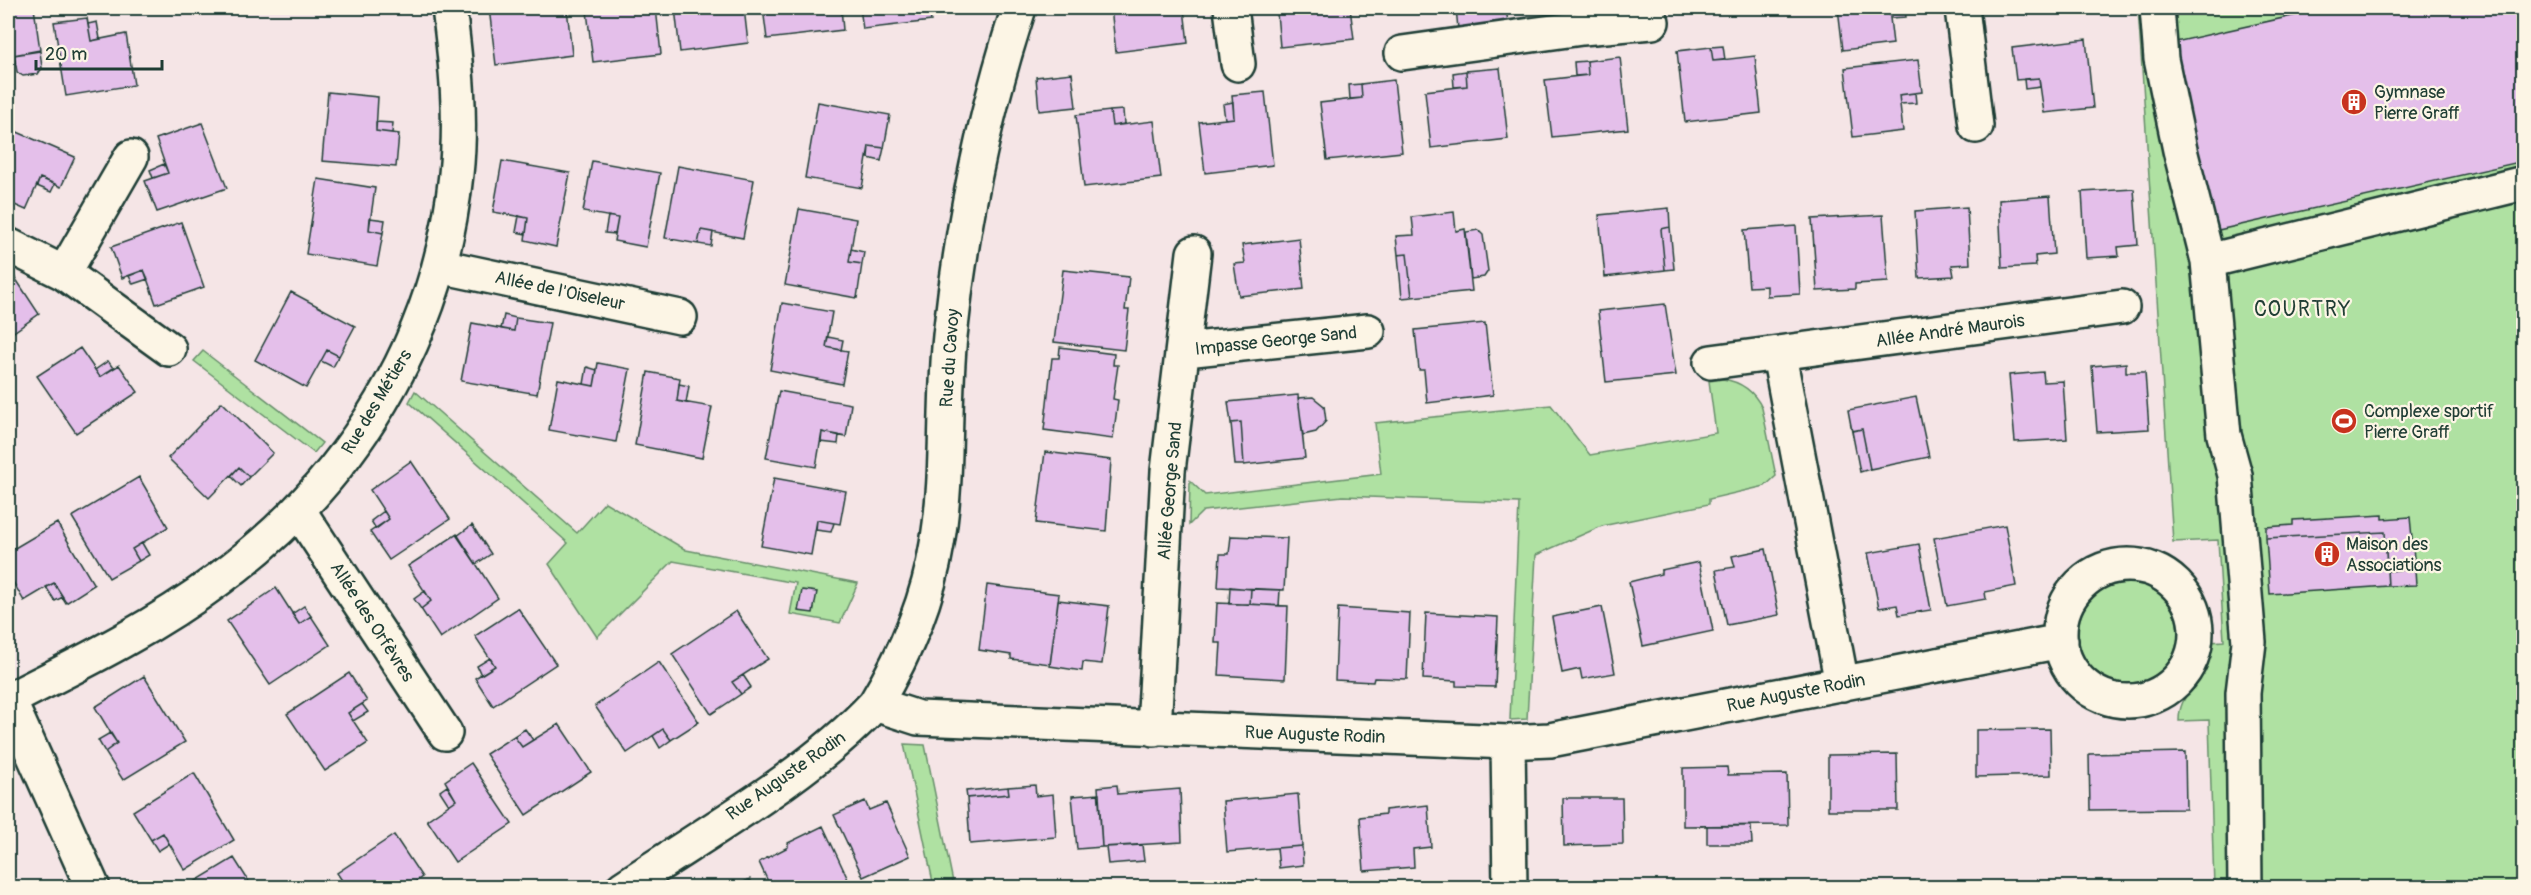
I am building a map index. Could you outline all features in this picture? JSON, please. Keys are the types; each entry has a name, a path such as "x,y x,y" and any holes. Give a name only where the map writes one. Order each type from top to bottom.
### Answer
{"street":[{"name":"Rue des Métiers","path":"8,700 116,645 219,580 299,511 340,465 363,433 394,380 426,311 440,266 457,173 459,124 458,78 449,8"},
{"name":"Rue du Cavoy","path":"874,704 892,674 909,637 937,546 950,340 965,219 986,122 1019,8"},
{"path":"1231,8 1238,64"},
{"path":"1962,8 1976,126"},
{"path":"2157,8 2163,70 2208,261 2224,435 2235,475 2249,642 2243,693 2245,888"},
{"path":"1402,53 1581,18 1652,22"},
{"path":"64,273 131,157"},
{"path":"2208,261 2523,183"},
{"path":"8,245 64,273 169,349"},
{"name":"Allée George Sand","path":"1154,729 1168,471 1185,350 1194,253"},
{"name":"Allée de l'Oiseleur","path":"440,266 680,316"},
{"name":"Allée André Maurois","path":"1711,362 1779,355 2122,308"},
{"name":"Impasse George Sand","path":"1185,350 1368,331"},
{"path":"1779,355 1842,684"},
{"name":"Allée des Orfèvres","path":"299,511 445,733"},
{"path":"2122,565 2144,567 2164,575 2180,589 2192,607 2197,629 2194,652 2184,673 2168,689 2146,699 2123,701 2100,695 2080,682 2067,663 2061,640 2062,619 2069,599 2083,582 2112,568 2122,565"},
{"path":"2192,607 2244,598"},
{"name":"Rue Auguste Rodin","path":"623,888 794,774 849,732 874,704 918,718 1508,742 1550,740 1589,735 2061,640"},
{"path":"8,700 93,888"},
{"path":"1508,742 1510,888"}],"green space":[{"name":"Complexe sportif Pierre Graff","path":"2138,8 2523,8 2523,887 2214,887 2209,720 2179,721 2181,707 2204,666 2210,642 2224,641 2218,540 2173,542"},
{"path":"203,351 322,443 314,453 194,361"},
{"path":"1723,379 1747,388 1759,402 1776,476 1765,486 1709,499 1709,504 1602,526 1536,555 1527,719 1510,720 1519,503 1343,496 1203,511 1189,525 1190,481 1205,495 1381,474 1375,423 1551,405 1590,455 1716,433 1709,381"},
{"path":"415,391 577,533 605,502 686,550 858,583 840,623 790,614 796,583 673,561 597,637 549,564 568,543 409,402"},
{"path":"2128,583 2147,587 2163,598 2174,614 2178,633 2174,652 2163,668 2147,679 2128,683 2109,679 2093,668 2082,652 2078,633 2082,614 2093,598 2109,587"},
{"path":"904,744 925,745 954,887 934,887"}],"building":[{"path":"8,8 34,8 40,50 8,56"},
{"path":"489,8 567,8 572,55 496,65"},
{"path":"656,8 661,54 593,62 587,11"},
{"path":"675,8 744,8 748,43 680,52"},
{"path":"763,8 841,8 843,30 767,39"},
{"path":"860,8 929,8 931,21 863,29"},
{"path":"1111,8 1184,9 1188,43 1116,52"},
{"path":"1277,8 1291,8 1292,11 1277,13"},
{"path":"1291,8 1350,8 1354,39 1280,47 1277,13 1292,11"},
{"path":"1456,8 1506,8 1508,23 1458,29"},
{"path":"1838,8 1902,8 1889,9 1893,44 1843,50"},
{"path":"1905,8 1906,17 1890,18 1889,9"},
{"name":"Gymnase Pierre Graff","path":"2328,8 2524,8 2524,161 2214,231 2171,43"},
{"path":"87,18 91,41 126,34 134,85 66,96 54,22"},
{"path":"97,22 100,39 91,41 88,24"},
{"path":"2086,39 2093,108 2044,113 2039,78 2016,80 2012,48"},
{"path":"1723,46 1725,60 1713,61 1711,47"},
{"path":"1711,47 1713,61 1755,56 1761,113 1685,122 1677,51"},
{"path":"40,51 42,68 38,74 23,76 17,72 14,55"},
{"path":"1620,57 1628,129 1552,137 1545,80 1588,75 1587,61"},
{"path":"1918,60 1922,92 1899,95 1903,131 1853,137 1845,68"},
{"path":"1587,61 1588,75 1575,76 1574,62"},
{"path":"1500,68 1508,139 1431,148 1425,91 1467,86 1466,71"},
{"path":"1466,71 1467,86 1454,87 1453,73"},
{"path":"1072,73 1076,107 1039,111 1036,77"},
{"path":"2039,78 2040,87 2025,89 2024,79"},
{"path":"1394,80 1402,152 1327,160 1320,103 1362,98 1361,84"},
{"path":"1361,84 1362,98 1350,99 1349,85"},
{"path":"328,92 378,97 376,131 399,134 396,167 322,161"},
{"path":"1265,92 1273,165 1205,173 1199,122 1234,118 1232,95"},
{"path":"1915,93 1916,103 1900,104 1899,95"},
{"path":"818,102 890,115 884,148 869,146 862,188 805,178"},
{"path":"1233,102 1234,118 1225,119 1223,104"},
{"path":"1123,110 1124,124 1112,126 1110,111"},
{"path":"1110,111 1112,126 1154,121 1161,178 1084,187 1076,115"},
{"path":"376,122 393,123 392,133 376,131"},
{"path":"202,123 227,188 157,212 145,181 168,173 156,139"},
{"path":"8,128 75,157 61,187 40,178 26,210 8,202"},
{"path":"869,146 884,148 881,161 868,158"},
{"path":"502,161 570,173 556,247 525,240 528,218 493,212"},
{"path":"592,161 660,173 646,247 614,241 618,218 583,212"},
{"path":"164,164 168,173 153,178 150,170"},
{"path":"678,166 754,180 743,238 701,230 698,244 665,238"},
{"path":"40,178 55,184 51,192 37,186"},
{"path":"318,179 375,188 369,230 383,233 377,266 306,254"},
{"path":"2134,189 2138,245 2118,247 2119,256 2086,258 2082,192"},
{"path":"2050,196 2054,254 2035,256 2036,266 2002,268 1999,200"},
{"path":"1967,207 1970,264 1952,265 1954,276 1919,278 1915,211"},
{"path":"1669,208 1670,227 1661,229 1665,270 1605,277 1599,215"},
{"path":"799,209 856,219 849,262 862,264 857,298 785,285"},
{"path":"1454,212 1456,231 1465,229 1472,291 1412,297 1407,254 1398,255 1396,236 1414,235 1412,217"},
{"path":"1883,215 1888,282 1855,284 1855,289 1817,291 1812,219"},
{"path":"519,216 528,218 526,234 516,232"},
{"path":"608,216 618,218 615,234 605,233"},
{"path":"370,218 385,220 383,233 369,230"},
{"path":"181,222 204,287 156,304 144,270 122,278 111,247"},
{"path":"1796,226 1800,294 1767,296 1767,286 1749,287 1744,230"},
{"path":"1670,227 1674,269 1665,270 1661,229"},
{"path":"701,230 713,232 711,246 698,244"},
{"path":"1478,230 1483,235 1488,271 1484,277 1471,279 1466,232"},
{"path":"1299,238 1304,289 1239,296 1234,264 1245,263 1242,245"},
{"path":"851,249 864,252 862,264 849,262"},
{"path":"1407,254 1412,297 1402,298 1398,255"},
{"path":"8,267 39,314 8,336"},
{"path":"144,270 148,279 133,284 129,276"},
{"path":"1063,270 1129,277 1125,310 1129,310 1124,350 1054,342"},
{"path":"291,292 355,326 339,356 327,350 306,388 255,360"},
{"path":"782,303 832,312 826,347 848,351 842,384 770,370"},
{"path":"1665,304 1676,375 1606,382 1598,311"},
{"path":"504,315 516,318 514,331 501,329"},
{"path":"516,318 550,323 537,394 461,381 472,323 514,331"},
{"path":"1485,323 1493,395 1427,403 1424,370 1419,370 1415,330"},
{"path":"828,337 843,340 841,350 826,347"},
{"path":"1060,347 1114,354 1113,365 1118,365 1113,399 1118,400 1113,439 1044,430 1052,358 1059,358"},
{"path":"80,348 100,377 119,365 138,392 76,433 37,376"},
{"path":"327,350 339,356 333,367 321,361"},
{"path":"108,361 113,368 100,377 95,370"},
{"path":"598,363 630,369 616,442 549,430 558,379 594,386"},
{"path":"2126,363 2126,372 2145,372 2149,429 2097,432 2092,366"},
{"path":"587,367 597,370 594,386 584,384"},
{"path":"648,372 680,378 677,401 712,407 702,458 635,445"},
{"path":"2043,372 2044,382 2063,381 2067,439 2015,442 2009,375"},
{"path":"679,384 689,386 686,403 677,401"},
{"path":"779,391 851,404 846,437 822,432 816,467 766,458"},
{"path":"1298,395 1305,458 1244,465 1241,422 1231,423 1228,402"},
{"path":"1313,397 1324,406 1326,421 1316,432 1303,435 1298,398"},
{"path":"1916,397 1929,457 1870,469 1862,429 1852,431 1848,410"},
{"path":"222,402 273,453 249,477 239,467 209,498 168,458"},
{"path":"1241,422 1244,465 1235,465 1231,423"},
{"path":"1862,429 1870,469 1860,472 1852,431"},
{"path":"822,432 839,435 838,444 821,442"},
{"path":"1045,452 1111,460 1106,531 1036,523"},
{"path":"411,461 450,519 389,560 370,532 389,519 370,490"},
{"path":"239,467 249,477 241,486 231,476"},
{"path":"139,477 168,527 132,549 139,561 109,578 72,517"},
{"path":"774,478 846,491 840,524 817,520 811,555 761,546"},
{"path":"384,511 389,519 376,529 371,521"},
{"path":"2383,515 2383,519 2410,517 2415,569 2387,571 2385,532 2266,538 2266,527 2293,525 2293,520"},
{"path":"817,520 834,523 831,532 816,530"},
{"path":"57,523 94,585 66,603 54,583 24,601 8,573 8,552"},
{"path":"472,525 491,554 476,564 457,536"},
{"path":"2005,525 2016,586 1985,592 1986,599 1947,606 1934,538"},
{"name":"Maison des Associations","path":"2385,532 2388,586 2270,594 2266,538"},
{"path":"457,534 498,598 440,638 421,609 431,601 408,566"},
{"path":"1231,536 1287,538 1284,590 1218,587 1220,554 1229,554"},
{"path":"142,543 149,555 139,561 132,549"},
{"path":"1919,544 1931,610 1899,615 1897,605 1879,608 1868,553"},
{"path":"1766,549 1779,615 1727,625 1716,570 1735,567 1732,556"},
{"path":"1699,562 1713,631 1643,646 1629,582 1661,574 1661,570"},
{"path":"2415,569 2416,585 2388,586 2387,571"},
{"path":"54,583 63,597 55,601 46,587"},
{"path":"987,585 1059,594 1050,664 1011,659 1011,655 979,650"},
{"path":"1230,587 1251,589 1250,604 1229,604"},
{"path":"276,588 299,624 311,616 330,645 270,685 227,621"},
{"path":"1251,589 1280,590 1279,606 1250,604"},
{"path":"802,590 817,592 813,613 798,611"},
{"path":"425,591 431,601 421,609 414,599"},
{"path":"1058,600 1109,606 1102,664 1083,662 1082,671 1050,666"},
{"path":"1217,603 1288,606 1285,679 1219,675 1221,643 1215,643"},
{"path":"304,606 311,616 299,624 292,614"},
{"path":"1602,607 1615,673 1582,679 1580,669 1562,673 1552,617"},
{"path":"518,608 556,664 493,706 475,678 495,666 475,636"},
{"path":"1338,608 1410,613 1407,679 1374,678 1373,682 1335,680"},
{"path":"736,611 768,659 732,682 741,694 711,714 672,654"},
{"path":"1426,613 1498,617 1495,687 1456,686 1456,681 1423,679"},
{"path":"490,658 495,666 481,675 477,666"},
{"path":"659,662 699,722 671,740 663,729 627,753 595,706"},
{"path":"349,673 367,701 348,713 368,743 325,771 287,714"},
{"path":"743,675 751,687 741,694 732,682"},
{"path":"144,676 185,742 123,780 105,752 117,743 95,707"},
{"path":"362,704 368,712 353,721 348,713"},
{"path":"559,724 591,772 526,815 486,754 514,736 522,747"},
{"path":"525,729 533,740 522,747 514,736"},
{"path":"663,729 671,740 660,748 653,736"},
{"path":"2050,729 2051,775 1976,777 1976,730"},
{"path":"110,733 117,743 105,752 98,740"},
{"path":"2185,752 2186,809 2090,810 2089,754"},
{"path":"1897,754 1898,810 1828,810 1828,755"},
{"path":"471,763 512,824 455,862 427,820 456,800 445,781"},
{"path":"1727,767 1728,775 1787,774 1788,825 1683,826 1683,768"},
{"path":"194,773 234,840 185,870 163,833 151,840 133,811"},
{"path":"1035,785 1036,796 1053,794 1056,837 970,844 967,798 1009,794 1008,787"},
{"path":"1117,785 1118,794 1180,789 1182,842 1102,847 1098,787"},
{"path":"447,786 456,800 449,805 440,791"},
{"path":"1008,787 1009,794 967,798 966,791"},
{"path":"1099,794 1102,847 1077,849 1072,796"},
{"path":"1298,794 1302,846 1227,852 1223,801"},
{"path":"1563,798 1622,798 1623,844 1564,846"},
{"path":"865,801 869,810 886,803 910,856 863,877 834,815"},
{"path":"1428,805 1431,847 1413,849 1414,867 1364,871 1360,817 1385,814 1385,810"},
{"path":"823,826 852,888 771,888 759,862 788,847 788,843"},
{"path":"1707,826 1751,826 1752,844 1707,844"},
{"path":"163,833 169,844 158,851 151,840"},
{"path":"394,835 422,877 406,888 347,888 337,873"},
{"path":"1142,845 1144,861 1108,864 1106,847"},
{"path":"1302,846 1303,865 1279,868 1277,848"},
{"path":"234,858 253,888 186,888 194,882"},
{"path":"750,879 754,888 731,888"}],"place":[{"name":"Gymnase Pierre Graff","path":"2354,102"},
{"name":"Complexe sportif Pierre Graff","path":"2344,421"},
{"name":"Maison des Associations","path":"2327,554"}],"district":[{"name":"COURTRY","path":"2303,309"}]}
